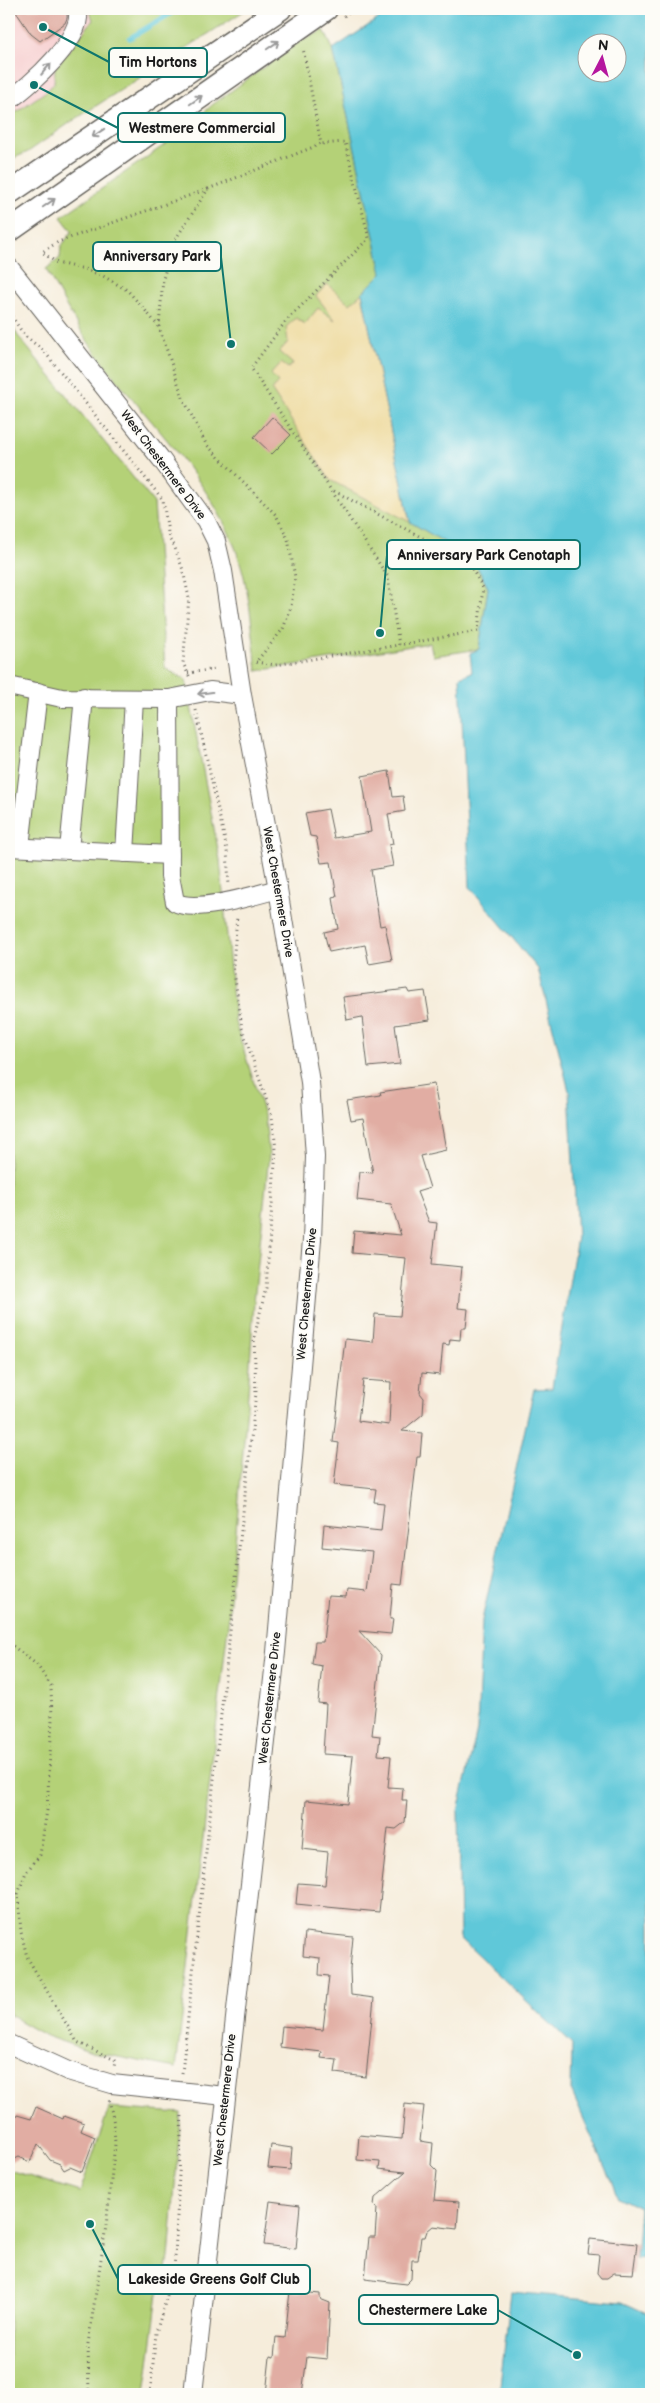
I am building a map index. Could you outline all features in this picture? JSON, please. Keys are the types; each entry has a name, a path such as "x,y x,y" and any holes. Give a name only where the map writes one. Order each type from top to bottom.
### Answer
{"main road":[{"path":"9,193 280,9"},
{"path":"9,231 333,14"}],"street":[{"path":"9,100 42,74 55,57 78,25 78,9"},
{"name":"West Chestermere Drive","path":"9,267 161,459 206,521 216,542 223,571 242,695 278,888 310,1082 315,1157 312,1240 276,1652 193,2394"},
{"path":"9,686 62,698 169,699 210,691 242,695"},
{"path":"38,692 14,847 170,855"},
{"path":"69,850 84,697"},
{"path":"169,699 170,876 175,902 183,907 232,901 278,888"},
{"path":"125,853 134,700"},
{"path":"9,2044 68,2071 112,2084 225,2096"}],"path":[{"path":"333,14 354,9"},
{"path":"302,46 321,144"},
{"path":"332,490 468,562 483,588 478,631 275,665 256,662 283,629 291,607 295,577 288,539 276,514 206,444 183,398 159,327 127,290 84,269 57,263 42,252 58,242 208,189 321,144 345,142 369,238 286,321 251,368 388,577 399,644"},
{"path":"159,327 163,279 173,243 208,189"},
{"path":"9,312 24,336 44,351 162,500 169,539 174,545 180,562 189,598 183,663 190,679"},
{"path":"188,673 216,669"},
{"path":"196,706 227,850 229,886"},
{"path":"182,2074 256,1393 254,1338 266,1288 276,1149 272,1116 242,1028 233,965 237,916"},
{"path":"9,1644 36,1665 51,1686 52,1720 47,1801 40,1855 26,1872 18,1894 21,1932 27,1957 77,2042 115,2060 108,2103 114,2124 115,2144 106,2226 88,2344 89,2394"},
{"path":"150,2394 156,2333 175,2257 182,2113"}],"shaded area":[{"path":"9,9 102,9 109,49 9,120"}],"green space":[{"path":"89,9 122,9 122,11 125,9 247,9 71,122 28,152 9,160 9,117 48,90 54,83 55,68 93,20"},
{"path":"324,30 333,49 382,273 362,293 410,522 473,559 488,588 479,649 433,656 430,643 257,671 251,616 240,562 230,535 216,508 181,457 121,386 87,341 46,269 60,258 61,247 72,231 61,217 183,132 212,105 297,43"},
{"path":"9,320 18,336 154,503 165,668 186,680 220,860 235,1022 265,1118 269,1155 254,1302 227,1635 176,2068 92,2052 46,2036 9,2015"},
{"path":"109,2108 181,2113 169,2257 166,2276 158,2294 145,2394 9,2394 9,2170 80,2192"}],"sand":[{"path":"327,284 350,304 362,293 410,522 330,480 272,391 278,382 271,374 281,363 288,368 293,364 279,352 288,342 286,327 296,318 305,324 318,308 335,320 316,296"}],"water":[{"path":"393,9 651,9 651,2257 636,2259 640,2208 618,2197 571,2090 572,2044 460,1938 458,1811 477,1730 482,1620 534,1389 552,1388 577,1237 569,1091 538,969 470,887 460,677 472,672 470,653 479,649 488,588 473,559 410,522 362,293 382,273 333,49"},
{"path":"511,2292 622,2302 651,2315 651,2394 499,2394"}],"building":[{"path":"14,9 67,9 67,18 65,23 40,41 31,34"},
{"path":"272,417 291,435 272,454 254,437"},
{"path":"389,771 393,797 403,796 405,811 388,814 393,844 389,845 393,866 371,870 380,926 385,925 392,960 369,964 365,945 329,952 324,932 338,929 333,898 337,897 331,862 321,863 316,837 310,836 305,813 328,809 334,838 371,832 362,776"},
{"path":"407,989 409,993 425,991 430,1020 395,1025 400,1064 368,1067 362,1017 347,1020 343,997"},
{"path":"434,1084 446,1150 420,1156 430,1188 417,1192 429,1222 437,1223 432,1264 462,1267 458,1308 468,1309 466,1328 461,1328 460,1340 450,1339 449,1345 443,1344 440,1375 422,1373 420,1393 424,1398 423,1414 402,1431 422,1433 420,1457 417,1457 402,1585 393,1584 390,1619 393,1619 391,1634 359,1631 381,1655 372,1735 380,1736 378,1755 391,1756 388,1787 403,1788 402,1800 407,1800 405,1822 396,1829 388,1828 379,1912 296,1904 298,1883 325,1885 328,1852 302,1849 306,1800 348,1804 353,1756 323,1754 326,1704 318,1703 322,1666 312,1664 315,1642 323,1642 328,1596 346,1597 347,1590 367,1592 372,1552 322,1547 324,1525 381,1531 384,1503 374,1502 376,1489 334,1485 339,1443 333,1442 345,1339 373,1342 375,1314 400,1316 406,1258 352,1253 354,1231 401,1235 391,1204 357,1200 360,1172 373,1173 363,1118 351,1120 347,1100 381,1095 380,1092","holes":["363,1380 391,1382 389,1425 358,1421"]},
{"path":"305,1932 353,1937 350,1969 351,1995 374,1998 366,2077 335,2073 337,2060 321,2058 322,2052 280,2047 282,2026 323,2030 329,1976 319,1975 320,1958 303,1956"},
{"path":"405,2104 424,2106 420,2141 433,2143 431,2165 437,2171 434,2200 459,2202 457,2229 433,2226 427,2231 425,2237 421,2237 418,2260 412,2260 411,2279 406,2284 365,2279 369,2237 375,2237 377,2208 374,2205 375,2198 405,2172 379,2169 380,2162 357,2160 359,2135 402,2139"},
{"path":"36,2107 63,2119 64,2116 84,2123 81,2131 95,2137 82,2172 70,2167 64,2170 60,2164 50,2160 38,2144 30,2162 19,2157 9,2162 9,2132 17,2115 31,2119"},
{"path":"271,2145 292,2148 290,2170 268,2168"},
{"path":"270,2201 300,2205 296,2249 264,2245"},
{"path":"590,2239 637,2244 633,2274 614,2273 607,2278 601,2278 597,2273 599,2255 588,2254"},
{"path":"290,2291 320,2294 320,2299 330,2303 327,2359 307,2357 302,2394 266,2394 270,2357 274,2358 276,2337 285,2338"}],"waterway":[{"path":"130,38 178,9"}],"place":[{"name":"Tim Hortons","path":"43,27"},
{"name":"Westmere Commercial","path":"34,85"},
{"name":"Anniversary Park","path":"231,344"},
{"name":"Anniversary Park Cenotaph","path":"380,633"},
{"name":"Lakeside Greens Golf Club","path":"90,2224"},
{"name":"Chestermere Lake","path":"577,2355"}]}
